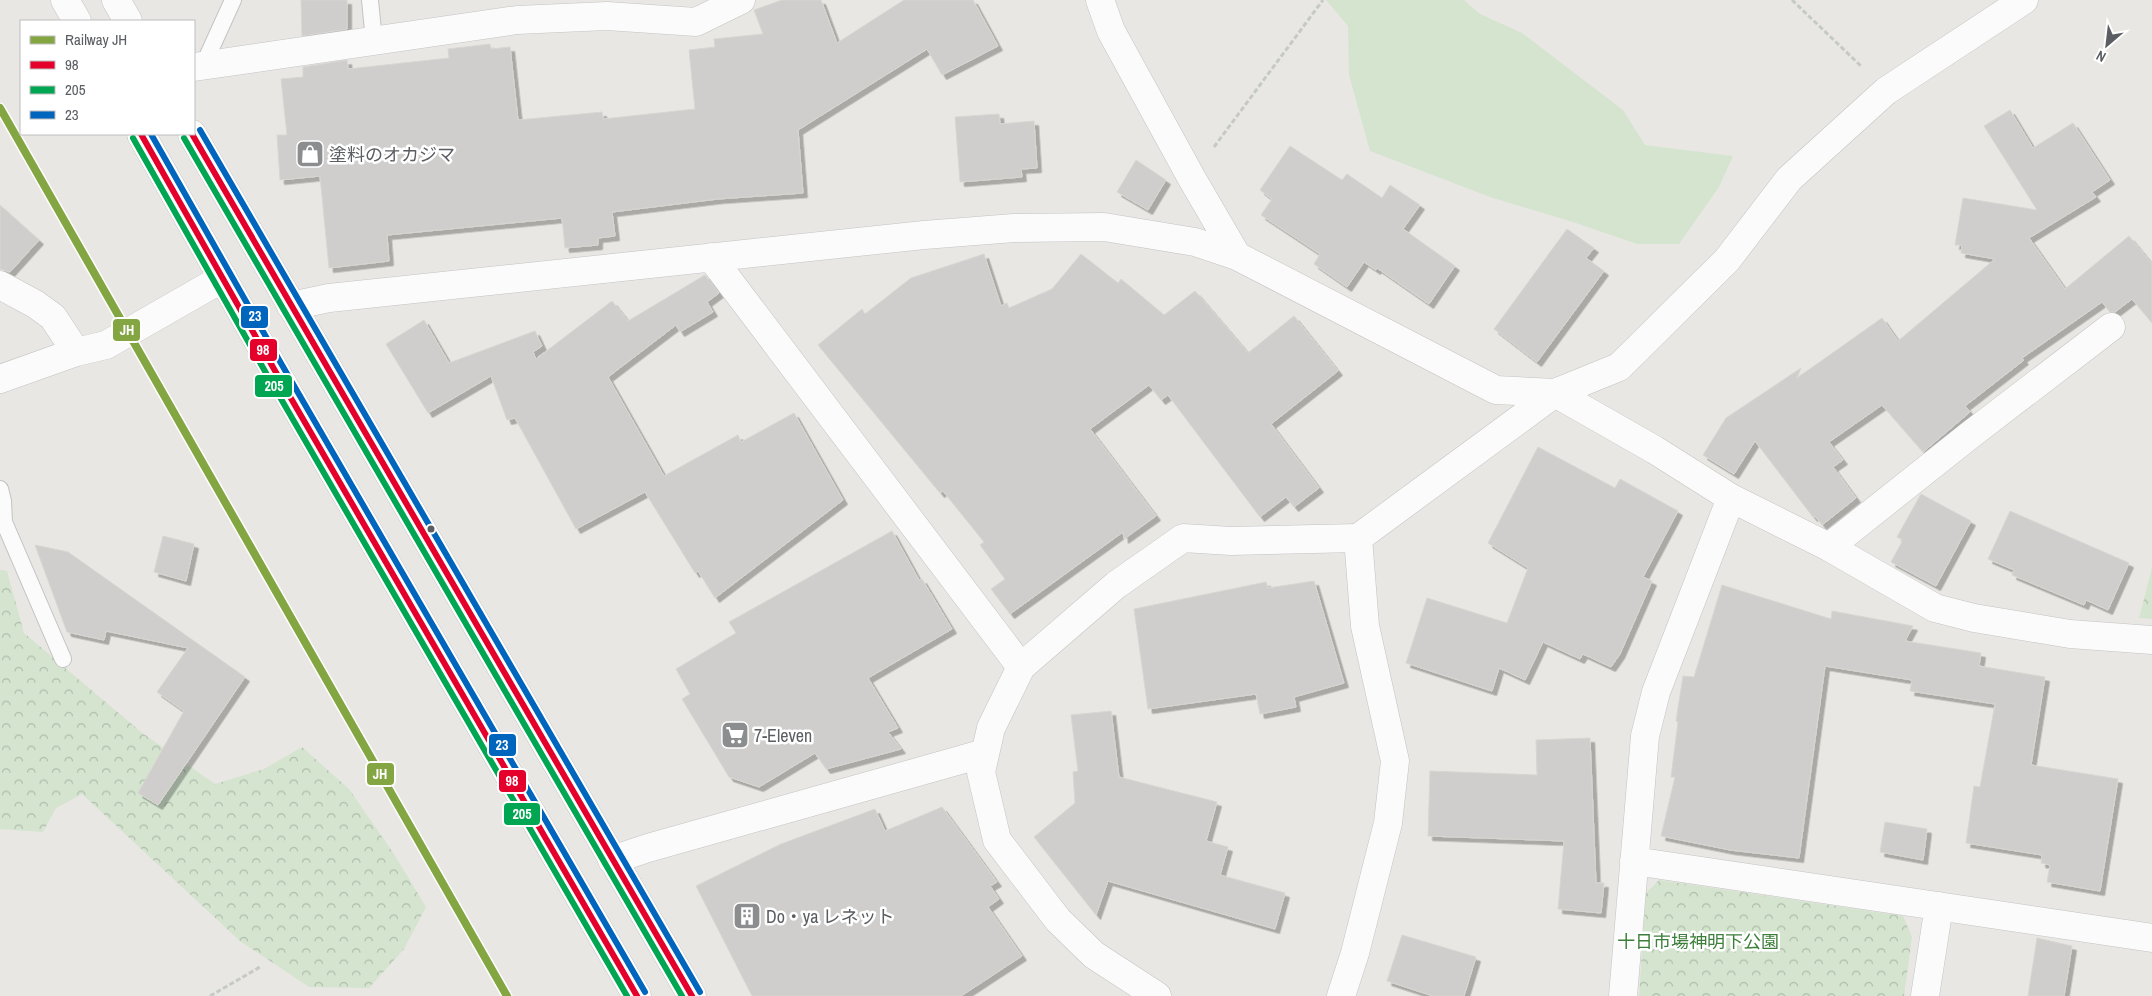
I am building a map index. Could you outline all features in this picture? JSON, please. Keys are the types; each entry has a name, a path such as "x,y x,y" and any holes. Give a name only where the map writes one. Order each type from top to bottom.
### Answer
{"street":[{"path":"65,0 76,20"},
{"path":"116,0 127,20"},
{"path":"198,66 517,20 607,16 696,22 741,0"},
{"path":"1100,0 1112,31 1191,178 1237,256"},
{"path":"1158,996 1094,955 1058,920 997,840 981,772 991,728 1021,667 1116,585 1183,538 1241,541 1358,538 1555,393 1619,367 1726,260 1789,179 1886,91 2024,0"},
{"path":"142,135 636,996"},
{"path":"193,135 692,996"},
{"path":"291,306 329,298 933,234 1014,228 1104,227 1195,242 1237,256 1496,390 1555,393 1655,450 1731,498 1829,547 1935,608 1974,618 2070,634 2152,640"},
{"path":"710,257 1021,667"},
{"path":"0,379 76,352 106,345 223,278"},
{"path":"0,285 36,304 53,317 76,352"},
{"path":"1829,547 1970,435 2111,327"},
{"path":"1623,996 1645,736 1656,692 1731,498"},
{"path":"1341,996 1355,953 1388,823 1394,761 1365,626 1358,538"},
{"path":"612,860 648,848 985,754"},
{"path":"1634,861 2152,938"},
{"path":"1925,996 1939,906"}],"lane":[{"path":"198,66 233,0"},
{"path":"370,0 374,41"},
{"path":"0,489 3,501 4,522 63,659"}],"path":[{"path":"1191,178 1323,0"},
{"path":"1792,0 1886,91"},
{"path":"210,996 260,967"}],"green space":[{"path":"1326,0 1464,0 1480,14 1522,33 1623,110 1645,145 1733,156 1719,187 1679,244 1637,244 1490,197 1370,151 1349,75 1348,26"},
{"path":"2152,568 2152,619 2139,618"},
{"path":"0,570 7,571 24,633 141,732 215,784 264,769 302,747 349,789 394,854 426,907 404,949 369,988 309,987 240,941 82,794 56,808 43,832 0,829"},
{"name":"十日市場神明下公園","path":"1659,880 1903,916 1912,937 1904,996 1639,996 1646,893"}],"building":[{"path":"301,0 347,0 347,29 302,36"},
{"path":"782,0 821,0 837,43 904,0 973,0 998,46 942,75 927,49 798,130 803,193 718,199 612,212 615,236 598,238 598,245 565,248 562,218 387,235 389,261 329,268 320,176 280,180 277,135 287,135 281,79 303,77 303,67 347,60 348,69 449,58 448,49 490,44 491,49 510,47 518,120 602,112 603,119 695,109 689,50 715,47 714,39 763,34 754,10"},
{"path":"2010,110 2033,148 2073,123 2110,180 2092,192 2096,197 2029,238 2065,289 2129,236 2152,264 2152,323 2132,299 2115,312 2110,312 2102,302 2022,358 2024,360 1965,406 1970,412 1923,452 1882,405 1829,442 1843,460 1833,467 1856,498 1822,525 1815,516 1813,517 1755,441 1734,474 1703,455 1726,418 1801,368 1797,378 1882,318 1898,341 1995,259 1961,253 1962,245 1955,245 1963,198 2037,210 1984,126"},
{"path":"999,114 1000,124 1034,121 1037,168 1021,169 1022,177 960,182 955,117"},
{"path":"1290,146 1342,180 1347,174 1382,198 1390,185 1420,205 1403,229 1455,266 1429,304 1377,268 1376,270 1364,262 1347,287 1314,264 1320,254 1261,215 1272,199 1260,190"},
{"path":"1136,160 1166,180 1148,210 1117,192"},
{"path":"0,205 39,240 10,272 0,269"},
{"path":"1567,229 1594,248 1586,258 1604,271 1537,362 1494,329"},
{"path":"984,254 1001,306 1007,303 1009,308 1052,289 1081,254 1118,283 1121,279 1164,315 1195,291 1248,353 1294,316 1338,371 1271,424 1319,488 1294,507 1286,497 1260,517 1168,395 1161,400 1149,385 1090,429 1156,516 1124,539 1123,532 1010,614 991,589 1005,579 980,545 984,542 943,491 940,493 818,345 862,309 865,314 911,278"},
{"path":"705,275 719,293 707,302 713,312 680,332 676,325 608,377 664,476 738,435 741,442 794,413 843,500 715,598 698,571 695,573 645,492 576,529 515,418 507,420 491,376 428,413 386,344 424,320 449,363 535,331 542,346 533,352 536,359 612,301 628,321"},
{"path":"1538,447 1615,488 1620,479 1678,511 1643,577 1652,581 1620,654 1611,667 1583,654 1580,659 1543,642 1525,680 1499,668 1492,691 1406,663 1427,598 1507,623 1528,568 1488,543"},
{"path":"1921,494 1971,521 1936,586 1891,562 1903,540 1897,537"},
{"path":"2010,511 2129,563 2108,610 2086,600 2084,605 2012,575 2014,570 1988,559"},
{"path":"892,531 919,580 922,579 952,629 868,678 898,728 888,732 901,749 826,769 815,753 759,787 729,777 682,699 690,694 676,669 736,633 729,622"},
{"path":"163,536 194,544 186,581 154,572"},
{"path":"35,545 68,552 245,677 158,805 138,793 184,711 157,692 188,648 106,631 104,640 67,632"},
{"path":"1314,581 1344,683 1294,697 1296,707 1260,714 1256,694 1148,709 1134,609 1266,582 1268,588"},
{"path":"1722,585 1831,619 1832,611 1913,626 1905,641 1981,653 1979,666 2045,677 2031,765 2118,779 2100,891 2047,882 2050,865 2041,863 2042,855 1966,843 1974,786 1980,787 1995,704 1910,691 1912,680 1825,666 1799,858 1730,850 1661,836 1675,777 1671,777 1678,722 1676,721 1683,676 1694,677"},
{"path":"1111,711 1119,777 1217,802 1206,841 1228,847 1220,875 1285,893 1275,929 1108,881 1096,915 1034,837 1075,803 1073,772 1078,771 1071,715"},
{"path":"1590,738 1596,883 1604,883 1601,913 1558,909 1564,841 1428,836 1430,771 1537,775 1536,740"},
{"path":"942,807 997,882 990,886 999,899 988,907 1022,956 961,996 752,996 696,886 781,844 875,809 885,831"},
{"path":"1885,822 1927,829 1923,860 1880,852"},
{"path":"1402,935 1476,957 1464,996 1433,996 1387,981"},
{"path":"2037,938 2072,946 2064,996 2028,996"}],"rail line":[{"name":"JH","path":"0,108 507,996"}],"transit line":[{"name":"23","path":"200,130 700,992"},
{"name":"98","path":"142,135 274,369 637,996"},
{"name":"23","path":"152,135 282,365 645,992"},
{"name":"98","path":"193,135 692,996"},
{"name":"205","path":"133,138 266,373 627,996"},
{"name":"205","path":"184,138 682,996"}],"place":[{"name":"塗料のオカジマ","path":"310,154"},
{"name":"7-Eleven","path":"735,735"},
{"name":"Do・ya レネット","path":"747,916"}]}
